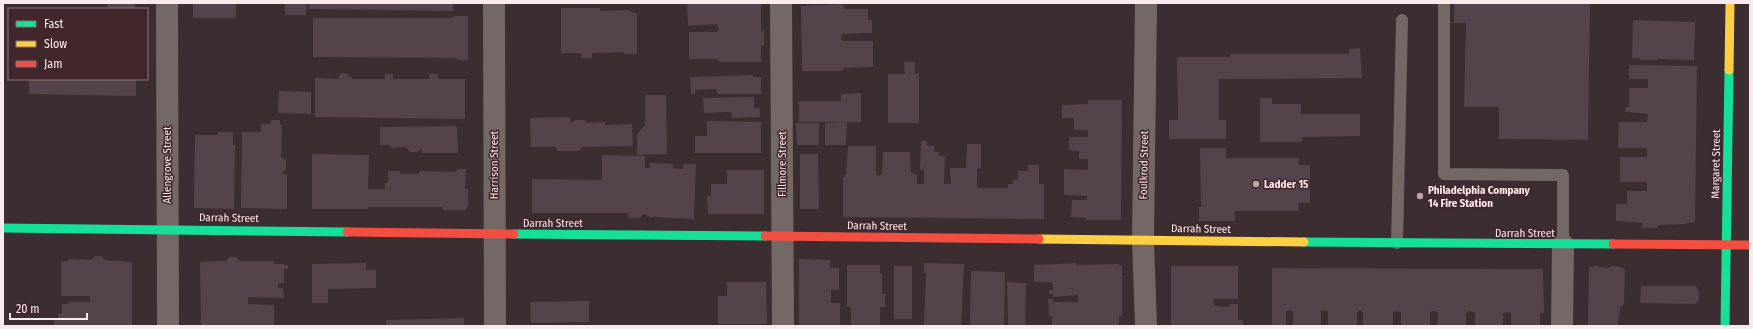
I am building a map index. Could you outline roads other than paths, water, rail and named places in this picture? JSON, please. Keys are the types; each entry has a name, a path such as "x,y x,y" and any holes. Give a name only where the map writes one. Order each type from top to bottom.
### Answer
{"street":[{"name":"Allengrove Street","path":"167,3 168,326"},
{"name":"Harrison Street","path":"494,3 495,326"},
{"name":"Fillmore Street","path":"781,3 783,326"},
{"name":"Foulkrod Street","path":"1146,3 1143,241 1146,326"},
{"name":"Margaret Street","path":"1725,326 1730,3"},
{"name":"Darrah Street","path":"3,228 167,229 494,235 1563,245 1750,244"},
{"path":"1562,326 1563,245"}],"lane":[{"path":"1444,3 1444,174 1563,175 1563,245"},
{"path":"1397,243 1402,20"}],"place":[{"name":"Ladder 15","path":"1256,184"},
{"name":"Philadelphia Company 14 Fire Station","path":"1420,196"}]}
